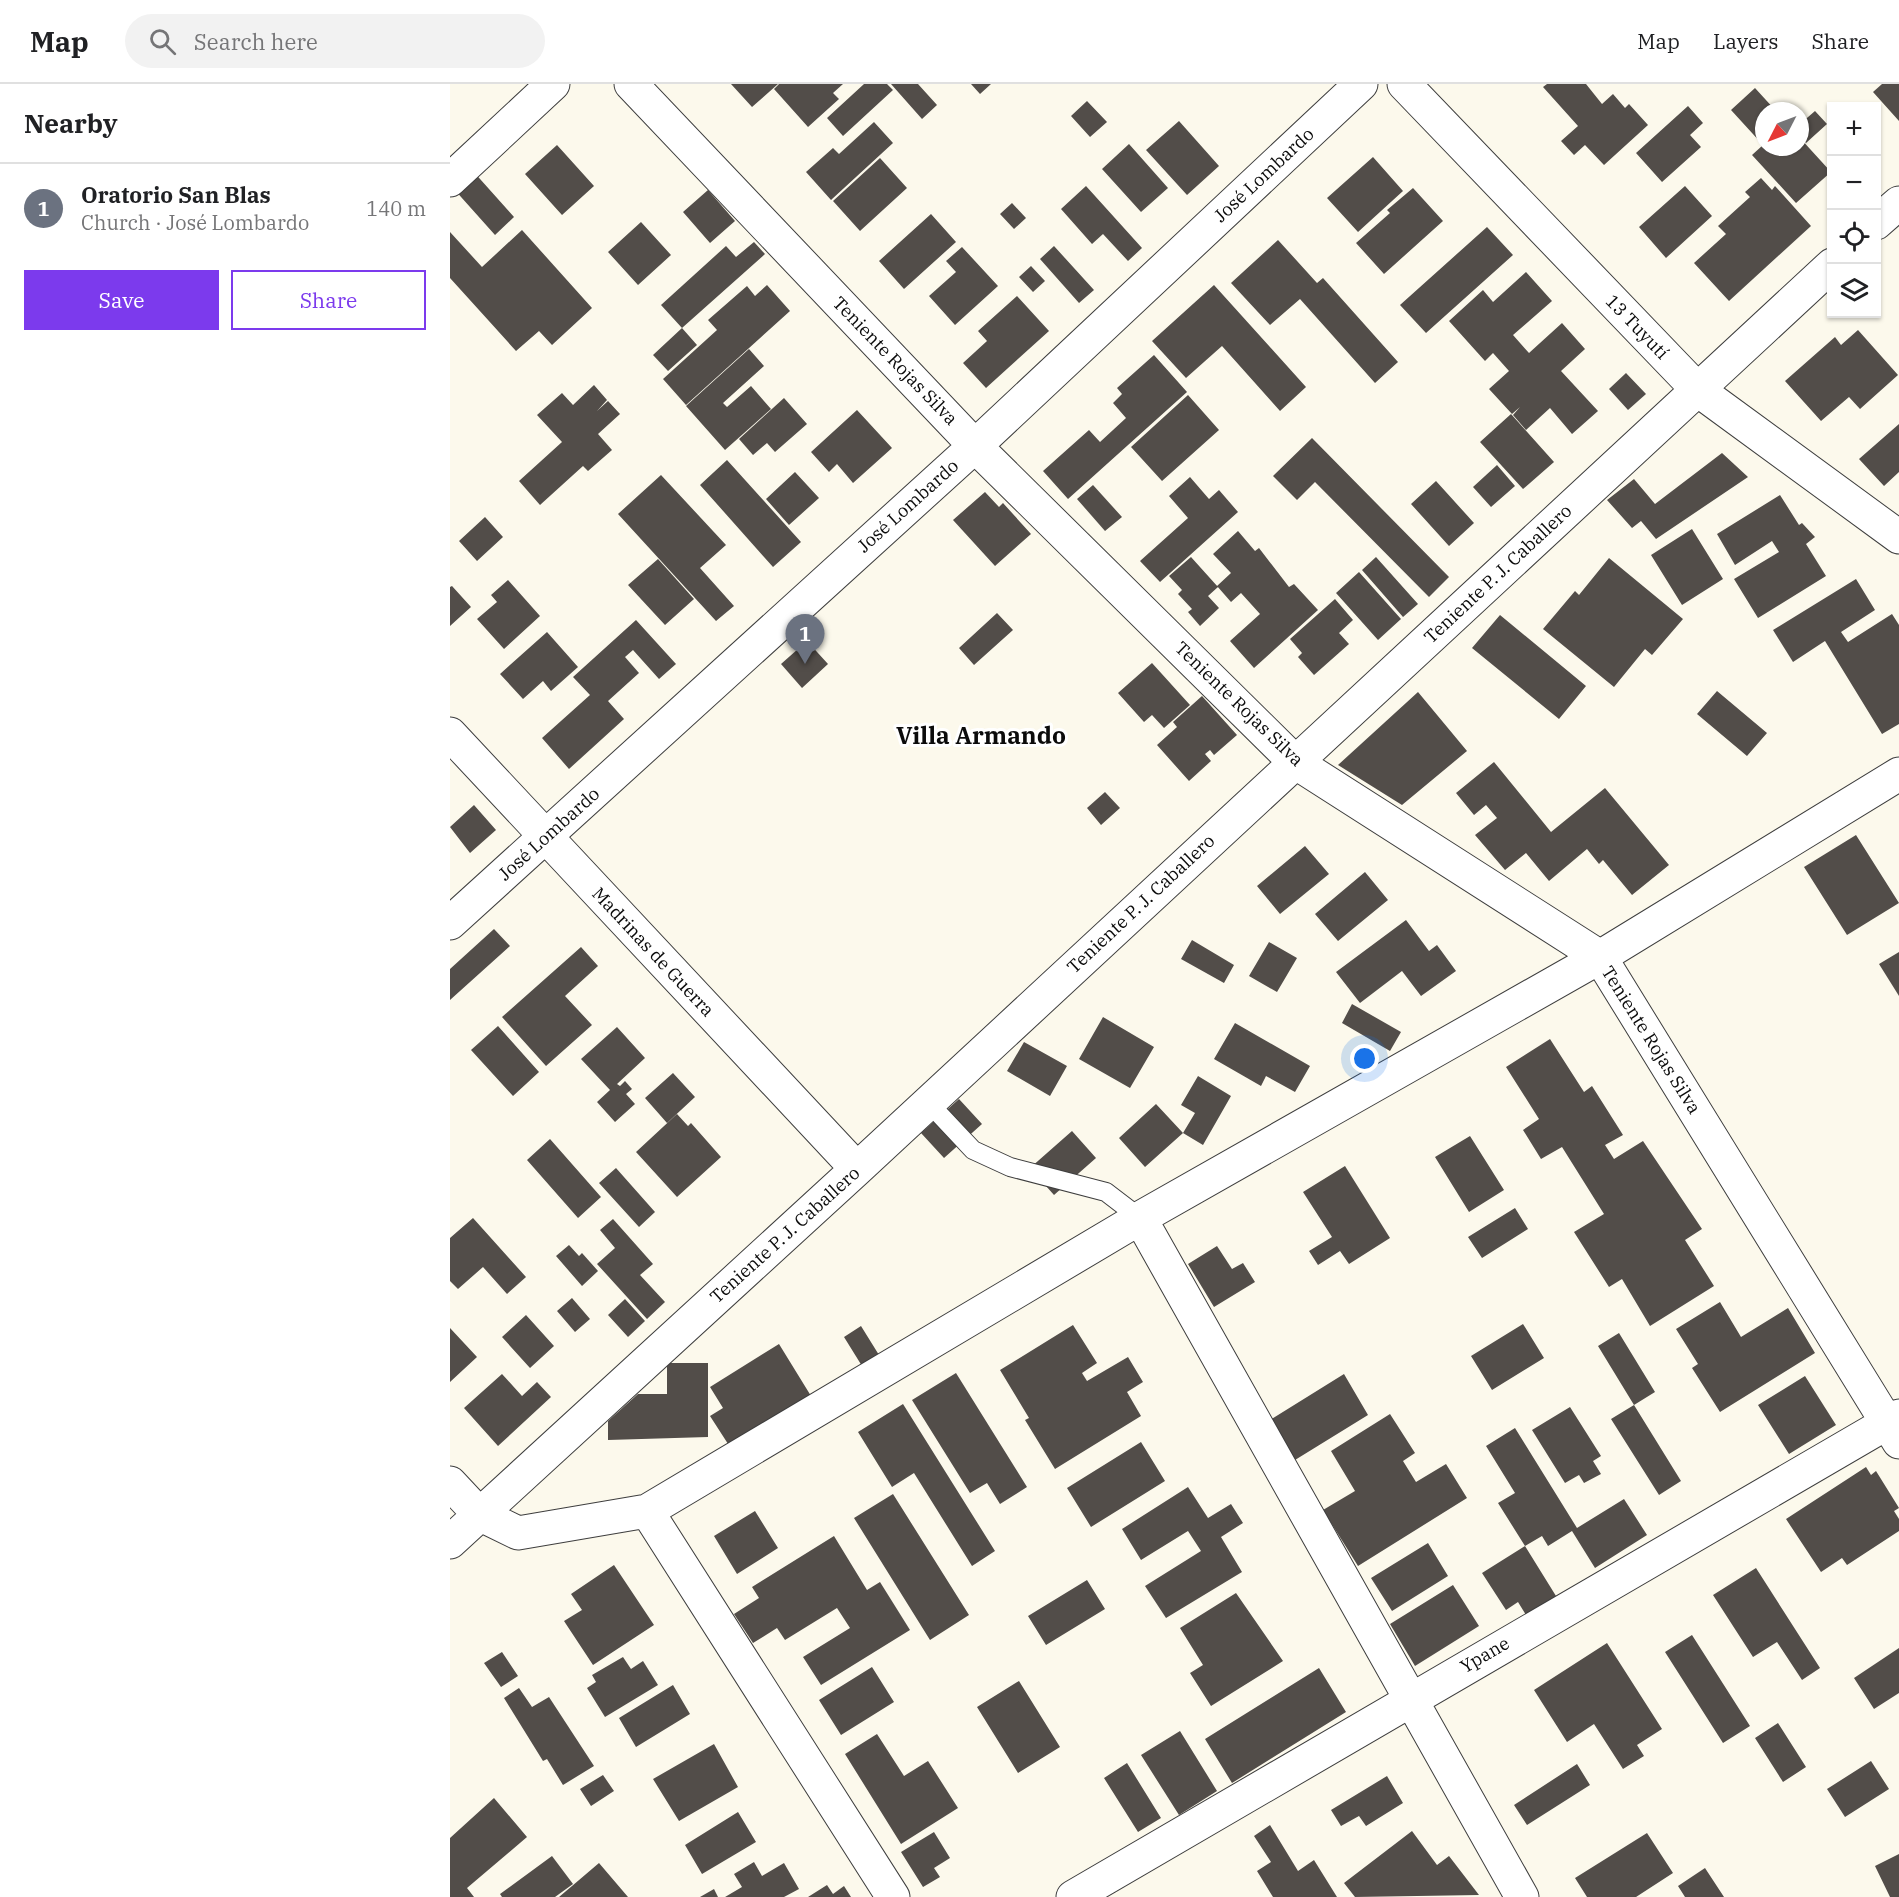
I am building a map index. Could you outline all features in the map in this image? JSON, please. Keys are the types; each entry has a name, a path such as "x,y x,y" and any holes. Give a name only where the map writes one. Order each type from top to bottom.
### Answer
{"street":[{"path":"450,180 553,84"},
{"name":"Teniente Rojas Silva","path":"631,84 975,446 1295,762 1600,957 1895,1427"},
{"name":"José Lombardo","path":"450,923 975,446 1361,84"},
{"name":"13 Tuyutí","path":"1404,84 1698,390 1899,537"},
{"path":"1881,219 1899,202"},
{"name":"Teniente P. J. Caballero","path":"450,1542 857,1169 927,1101 1827,270"},
{"name":"Madrinas de Guerra","path":"450,734 857,1169"},
{"path":"450,1483 479,1514 518,1533 647,1511 1140,1218 1600,957 1899,774"},
{"path":"1140,1218 1522,1897"},
{"name":"Ypane","path":"1073,1897 1412,1698 1895,1427"},
{"path":"647,1511 893,1897"}],"lane":[{"path":"927,1101 973,1150 1010,1167 1106,1191 1140,1218"}],"building":[{"path":"731,84 778,84 752,107"},
{"path":"779,84 843,84 833,93 839,99 808,127 774,89"},
{"path":"864,84 887,84 893,90 843,136 827,118"},
{"path":"891,84 918,84 937,105 922,119"},
{"path":"971,84 991,84 980,94"},
{"path":"1547,84 1586,84 1602,104 1613,94 1625,108 1629,104 1648,125 1604,165 1585,145 1574,155 1561,141 1578,126 1543,87"},
{"path":"1882,84 1899,84 1899,121 1873,92"},
{"path":"1755,88 1768,102 1755,102 1755,136 1731,110"},
{"path":"1087,101 1107,122 1090,137 1071,116"},
{"path":"1688,106 1703,123 1690,135 1701,147 1662,182 1636,153"},
{"path":"1815,111 1827,124 1809,140 1809,116"},
{"path":"1179,121 1219,166 1187,195 1146,150"},
{"path":"874,122 893,143 831,200 806,172 833,148 839,154"},
{"path":"1129,144 1168,188 1141,212 1102,169"},
{"path":"557,145 594,186 562,215 525,174"},
{"path":"1809,148 1827,168 1827,176 1796,203 1752,155 1755,152 1755,156 1809,156"},
{"path":"1373,157 1403,191 1358,232 1327,198"},
{"path":"880,158 907,188 860,231 833,201"},
{"path":"472,170 514,217 495,235 453,188"},
{"path":"1761,178 1772,190 1775,186 1811,226 1729,301 1694,263 1726,234 1718,226 1750,197 1745,192"},
{"path":"1086,186 1142,248 1128,261 1103,234 1092,244 1061,209"},
{"path":"1685,186 1712,216 1666,258 1639,227"},
{"path":"1413,188 1443,221 1384,274 1356,243 1390,213 1387,210"},
{"path":"708,190 735,221 710,243 683,212"},
{"path":"1012,203 1026,218 1014,229 1000,214"},
{"path":"931,214 956,242 904,289 879,261"},
{"path":"641,222 671,255 638,285 608,252"},
{"path":"1487,227 1513,255 1426,333 1400,305"},
{"path":"522,230 592,308 552,345 539,331 516,351 450,278 450,232 482,267"},
{"path":"1278,240 1317,283 1323,278 1398,362 1375,383 1300,299 1270,325 1231,283"},
{"path":"754,242 765,254 682,328 661,305 726,246 736,257"},
{"path":"1054,246 1094,290 1079,303 1040,259"},
{"path":"962,247 998,286 955,325 929,296 956,272 946,261"},
{"path":"1031,266 1045,281 1033,292 1019,277"},
{"path":"1526,272 1552,301 1513,335 1529,353 1562,323 1585,349 1561,371 1598,411 1572,434 1550,408 1526,430 1513,415 1520,407 1512,414 1489,389 1509,371 1493,353 1485,361 1449,321 1483,290 1493,302"},
{"path":"767,285 790,311 686,405 663,379 717,330 708,320 747,286 755,296"},
{"path":"1214,285 1306,387 1280,411 1222,346 1186,378 1152,341"},
{"path":"1017,296 1049,331 986,388 963,363 987,341 978,331"},
{"path":"682,328 697,345 668,371 653,355"},
{"path":"1858,330 1898,375 1860,409 1849,397 1821,421 1785,381 1835,337 1841,345"},
{"path":"749,349 764,366 723,403 727,407 751,386 771,409 725,450 686,406"},
{"path":"1154,355 1187,392 1068,499 1043,471 1089,430 1100,442 1126,418 1113,403 1122,394 1117,388"},
{"path":"1626,373 1646,394 1628,410 1609,389"},
{"path":"594,385 607,400 597,411 608,401 620,414 598,434 612,450 588,471 583,466 540,505 519,481 562,442 537,415 562,393 573,405"},
{"path":"1188,395 1219,430 1162,481 1131,447"},
{"path":"784,398 807,424 775,452 767,443 753,455 739,439"},
{"path":"857,410 892,448 853,483 837,464 829,472 811,452"},
{"path":"1511,414 1554,462 1523,489 1480,442"},
{"path":"1899,424 1899,472 1884,486 1859,459"},
{"path":"1312,438 1449,577 1429,597 1315,482 1297,500 1273,476"},
{"path":"1722,453 1748,477 1656,539 1641,521 1632,528 1607,500 1634,479 1655,504"},
{"path":"727,460 801,542 773,567 700,485"},
{"path":"1497,465 1515,486 1491,507 1473,487"},
{"path":"795,472 819,498 789,525 766,499"},
{"path":"661,475 726,545 700,568 734,606 716,621 618,514"},
{"path":"1190,477 1209,499 1219,490 1238,512 1160,582 1140,561 1188,518 1169,496"},
{"path":"1436,481 1474,523 1449,546 1411,504"},
{"path":"1093,485 1122,517 1105,531 1077,499"},
{"path":"985,492 999,507 1003,503 1031,534 995,566 953,520"},
{"path":"1780,495 1799,525 1802,523 1815,537 1806,544 1826,576 1758,618 1734,579 1779,552 1772,541 1735,565 1717,534"},
{"path":"485,517 503,537 477,561 459,541"},
{"path":"1692,529 1723,579 1682,605 1651,555"},
{"path":"1238,531 1255,551 1259,548 1289,587 1294,584 1318,610 1254,668 1230,641 1260,614 1241,593 1231,602 1217,586 1231,573 1213,554"},
{"path":"1191,557 1218,587 1208,596 1219,608 1200,626 1188,612 1192,609 1178,594 1182,590 1169,576"},
{"path":"1376,557 1418,604 1403,617 1362,570"},
{"path":"1609,558 1683,619 1652,655 1645,649 1614,687 1543,629 1575,591 1579,595"},
{"path":"658,559 694,599 665,625 628,585"},
{"path":"1359,572 1401,619 1378,640 1336,593"},
{"path":"1856,579 1875,610 1841,632 1848,642 1892,614 1899,625 1899,724 1882,734 1825,641 1793,662 1773,630"},
{"path":"508,580 540,616 504,649 477,619 497,602 491,595"},
{"path":"452,586 471,607 450,626 450,587"},
{"path":"1335,599 1353,620 1339,633 1349,644 1314,675 1298,657 1302,653 1290,639"},
{"path":"997,613 1013,630 974,665 959,648"},
{"path":"1500,615 1586,686 1559,719 1472,648"},
{"path":"636,620 676,664 659,679 633,650 625,657 639,673 608,701 624,719 569,769 542,738 590,695 573,677"},
{"path":"547,632 578,667 551,691 543,681 523,699 500,674"},
{"path":"807,641 828,664 802,688 781,664"},
{"path":"1152,663 1190,705 1164,728 1152,715 1144,722 1118,693"},
{"path":"1717,691 1767,733 1747,756 1697,714"},
{"path":"1418,692 1467,751 1402,805 1338,765"},
{"path":"1202,696 1237,735 1214,755 1210,750 1205,754 1211,761 1189,781 1157,745 1177,727 1173,722"},
{"path":"1494,762 1551,832 1605,788 1669,865 1632,895 1603,860 1599,864 1587,849 1549,881 1526,853 1505,870 1475,835 1497,818 1486,805 1474,815 1456,793"},
{"path":"1105,792 1120,808 1101,825 1087,808"},
{"path":"474,805 496,830 470,853 450,827"},
{"path":"1856,835 1899,903 1847,935 1804,867"},
{"path":"1305,846 1329,874 1280,914 1257,886"},
{"path":"1365,872 1388,900 1338,941 1315,914"},
{"path":"1406,920 1429,951 1437,945 1456,971 1421,996 1402,971 1360,1003 1336,972"},
{"path":"494,929 510,946 450,1000 450,969"},
{"path":"1192,940 1234,965 1224,983 1181,959"},
{"path":"1269,942 1297,958 1277,992 1249,976"},
{"path":"581,947 598,966 565,996 592,1025 546,1066 502,1017"},
{"path":"1899,952 1899,996 1879,964"},
{"path":"1352,1004 1401,1032 1390,1051 1342,1023"},
{"path":"1103,1017 1154,1047 1130,1088 1079,1059"},
{"path":"1235,1023 1310,1066 1295,1092 1266,1076 1261,1086 1214,1059"},
{"path":"498,1026 539,1072 513,1096 471,1050"},
{"path":"617,1027 645,1058 617,1084 620,1086 625,1081 632,1089 626,1094 635,1104 615,1122 597,1102 610,1090 581,1059"},
{"path":"1550,1039 1584,1092 1592,1086 1623,1135 1605,1145 1614,1159 1643,1141 1702,1229 1685,1240 1714,1286 1650,1326 1622,1279 1609,1287 1574,1232 1604,1214 1562,1147 1541,1159 1523,1130 1539,1119 1506,1067"},
{"path":"1024,1042 1067,1066 1050,1096 1007,1071"},
{"path":"673,1073 695,1097 667,1123 645,1098"},
{"path":"1198,1076 1231,1096 1203,1145 1183,1133 1195,1113 1181,1105"},
{"path":"959,1099 982,1124 944,1158 921,1133"},
{"path":"1156,1104 1183,1133 1145,1167 1119,1138"},
{"path":"677,1114 688,1126 691,1123 721,1157 677,1197 636,1152"},
{"path":"1072,1131 1096,1158 1054,1195 1030,1168"},
{"path":"1470,1136 1504,1190 1469,1212 1435,1157"},
{"path":"550,1139 601,1197 578,1218 527,1160"},
{"path":"1345,1166 1390,1238 1349,1264 1340,1251 1318,1265 1309,1251 1332,1237 1303,1192"},
{"path":"616,1168 655,1212 639,1227 599,1183"},
{"path":"1515,1208 1528,1229 1482,1258 1468,1237"},
{"path":"473,1218 526,1277 507,1294 483,1267 458,1289 450,1281 450,1238"},
{"path":"613,1219 653,1264 640,1275 665,1302 647,1319 597,1264 615,1248 600,1230"},
{"path":"569,1245 579,1256 582,1253 598,1271 582,1286 556,1256"},
{"path":"1217,1246 1232,1269 1243,1263 1255,1282 1214,1307 1188,1264"},
{"path":"572,1298 590,1319 575,1332 557,1311"},
{"path":"625,1299 645,1321 628,1337 608,1315"},
{"path":"1720,1302 1741,1337 1788,1308 1815,1353 1720,1412 1692,1368 1698,1364 1676,1329"},
{"path":"526,1315 554,1346 530,1368 502,1337"},
{"path":"1523,1324 1544,1358 1492,1390 1471,1356"},
{"path":"1073,1325 1097,1363 1082,1373 1087,1381 1128,1357 1143,1382 1127,1392 1141,1416 1055,1469 1025,1420 1029,1418 1000,1370"},
{"path":"861,1326 879,1355 862,1366 844,1337"},
{"path":"450,1328 477,1357 450,1382"},
{"path":"1619,1333 1655,1392 1634,1405 1598,1346"},
{"path":"779,1344 811,1396 730,1447 710,1416 723,1408 710,1387"},
{"path":"667,1363 708,1363 708,1437 608,1440 608,1421 638,1394 667,1394"},
{"path":"956,1373 1027,1487 1000,1504 987,1483 970,1493 912,1400"},
{"path":"502,1374 522,1396 537,1382 551,1397 498,1446 464,1408"},
{"path":"1344,1374 1368,1415 1295,1460 1270,1420"},
{"path":"1805,1376 1836,1425 1789,1454 1758,1405"},
{"path":"903,1404 995,1551 972,1566 914,1473 892,1487 858,1432"},
{"path":"1634,1405 1681,1481 1659,1495 1611,1419"},
{"path":"1570,1407 1601,1456 1593,1461 1601,1474 1584,1483 1579,1475 1565,1483 1532,1430"},
{"path":"1390,1414 1415,1453 1403,1461 1416,1482 1446,1464 1467,1498 1358,1566 1323,1510 1355,1491 1331,1451"},
{"path":"1515,1428 1577,1528 1624,1499 1647,1535 1595,1568 1572,1531 1548,1546 1542,1536 1525,1546 1498,1503 1515,1493 1486,1446"},
{"path":"1141,1442 1165,1481 1091,1527 1067,1488"},
{"path":"1866,1467 1871,1475 1876,1471 1899,1508 1894,1511 1899,1519 1899,1531 1847,1565 1842,1558 1821,1572 1786,1519"},
{"path":"1188,1487 1208,1518 1231,1504 1243,1523 1221,1537 1242,1572 1166,1618 1145,1586 1201,1551 1188,1531 1141,1560 1122,1529"},
{"path":"893,1494 969,1615 930,1640 854,1518"},
{"path":"755,1511 778,1548 737,1574 714,1536"},
{"path":"834,1536 867,1590 880,1582 910,1630 821,1685 803,1657 850,1628 837,1608 785,1640 777,1628 753,1643 734,1614 759,1598 752,1587"},
{"path":"1428,1543 1448,1576 1392,1611 1371,1578"},
{"path":"1525,1546 1556,1596 1526,1615 1518,1602 1506,1610 1482,1573"},
{"path":"614,1565 654,1625 593,1665 564,1621 582,1610 571,1594"},
{"path":"1756,1568 1820,1668 1802,1680 1777,1642 1753,1657 1713,1595"},
{"path":"1087,1580 1105,1609 1046,1645 1028,1616"},
{"path":"1453,1585 1479,1626 1415,1666 1390,1624"},
{"path":"1236,1593 1283,1661 1211,1706 1190,1673 1203,1665 1180,1628"},
{"path":"1692,1635 1750,1726 1723,1743 1665,1652"},
{"path":"1607,1643 1662,1729 1637,1745 1644,1756 1623,1769 1594,1724 1567,1742 1534,1690"},
{"path":"1899,1648 1899,1693 1874,1709 1854,1678"},
{"path":"502,1652 518,1676 501,1687 484,1663"},
{"path":"623,1657 631,1669 643,1661 658,1685 605,1717 587,1688 596,1682 592,1675"},
{"path":"872,1667 894,1702 841,1735 819,1700"},
{"path":"1319,1668 1346,1712 1232,1783 1205,1739"},
{"path":"1019,1681 1060,1747 1018,1773 977,1707"},
{"path":"673,1685 690,1714 636,1747 619,1718"},
{"path":"519,1688 532,1707 549,1697 594,1766 563,1785 547,1759 543,1761 504,1698"},
{"path":"1778,1723 1806,1767 1783,1782 1755,1738"},
{"path":"1180,1731 1217,1791 1179,1815 1141,1755"},
{"path":"877,1734 904,1776 928,1761 958,1808 901,1844 845,1754"},
{"path":"714,1744 738,1787 679,1821 653,1779"},
{"path":"1871,1761 1889,1789 1845,1817 1827,1789"},
{"path":"1127,1763 1161,1818 1138,1832 1104,1778"},
{"path":"1577,1764 1590,1785 1527,1825 1514,1805"},
{"path":"603,1775 614,1791 591,1806 580,1789"},
{"path":"1387,1776 1403,1803 1366,1826 1359,1816 1341,1826 1331,1810"},
{"path":"494,1798 527,1837 467,1888 474,1897 450,1897 450,1838"},
{"path":"738,1812 756,1842 702,1874 685,1845"},
{"path":"1270,1825 1298,1871 1314,1860 1337,1897 1273,1897 1257,1871 1271,1862 1254,1836"},
{"path":"1412,1831 1437,1865 1449,1856 1479,1895 1355,1897 1344,1883"},
{"path":"934,1832 950,1858 934,1868 940,1877 923,1887 901,1852"},
{"path":"1647,1833 1673,1873 1636,1897 1587,1897 1575,1878"},
{"path":"1899,1854 1899,1897 1890,1897 1875,1866"},
{"path":"552,1856 573,1884 555,1897 502,1897 500,1894"},
{"path":"754,1862 762,1876 784,1863 799,1889 784,1897 725,1897 742,1887 734,1874"},
{"path":"599,1863 628,1897 559,1897 572,1886"},
{"path":"1705,1868 1724,1897 1685,1897 1678,1886"},
{"path":"827,1885 833,1894 844,1886 851,1897 808,1897"},
{"path":"714,1889 718,1897 700,1897"}],"place":[{"name":"Oratorio San Blas","path":"805,664"}],"district":[{"name":"Villa Armando","path":"981,736"}]}
